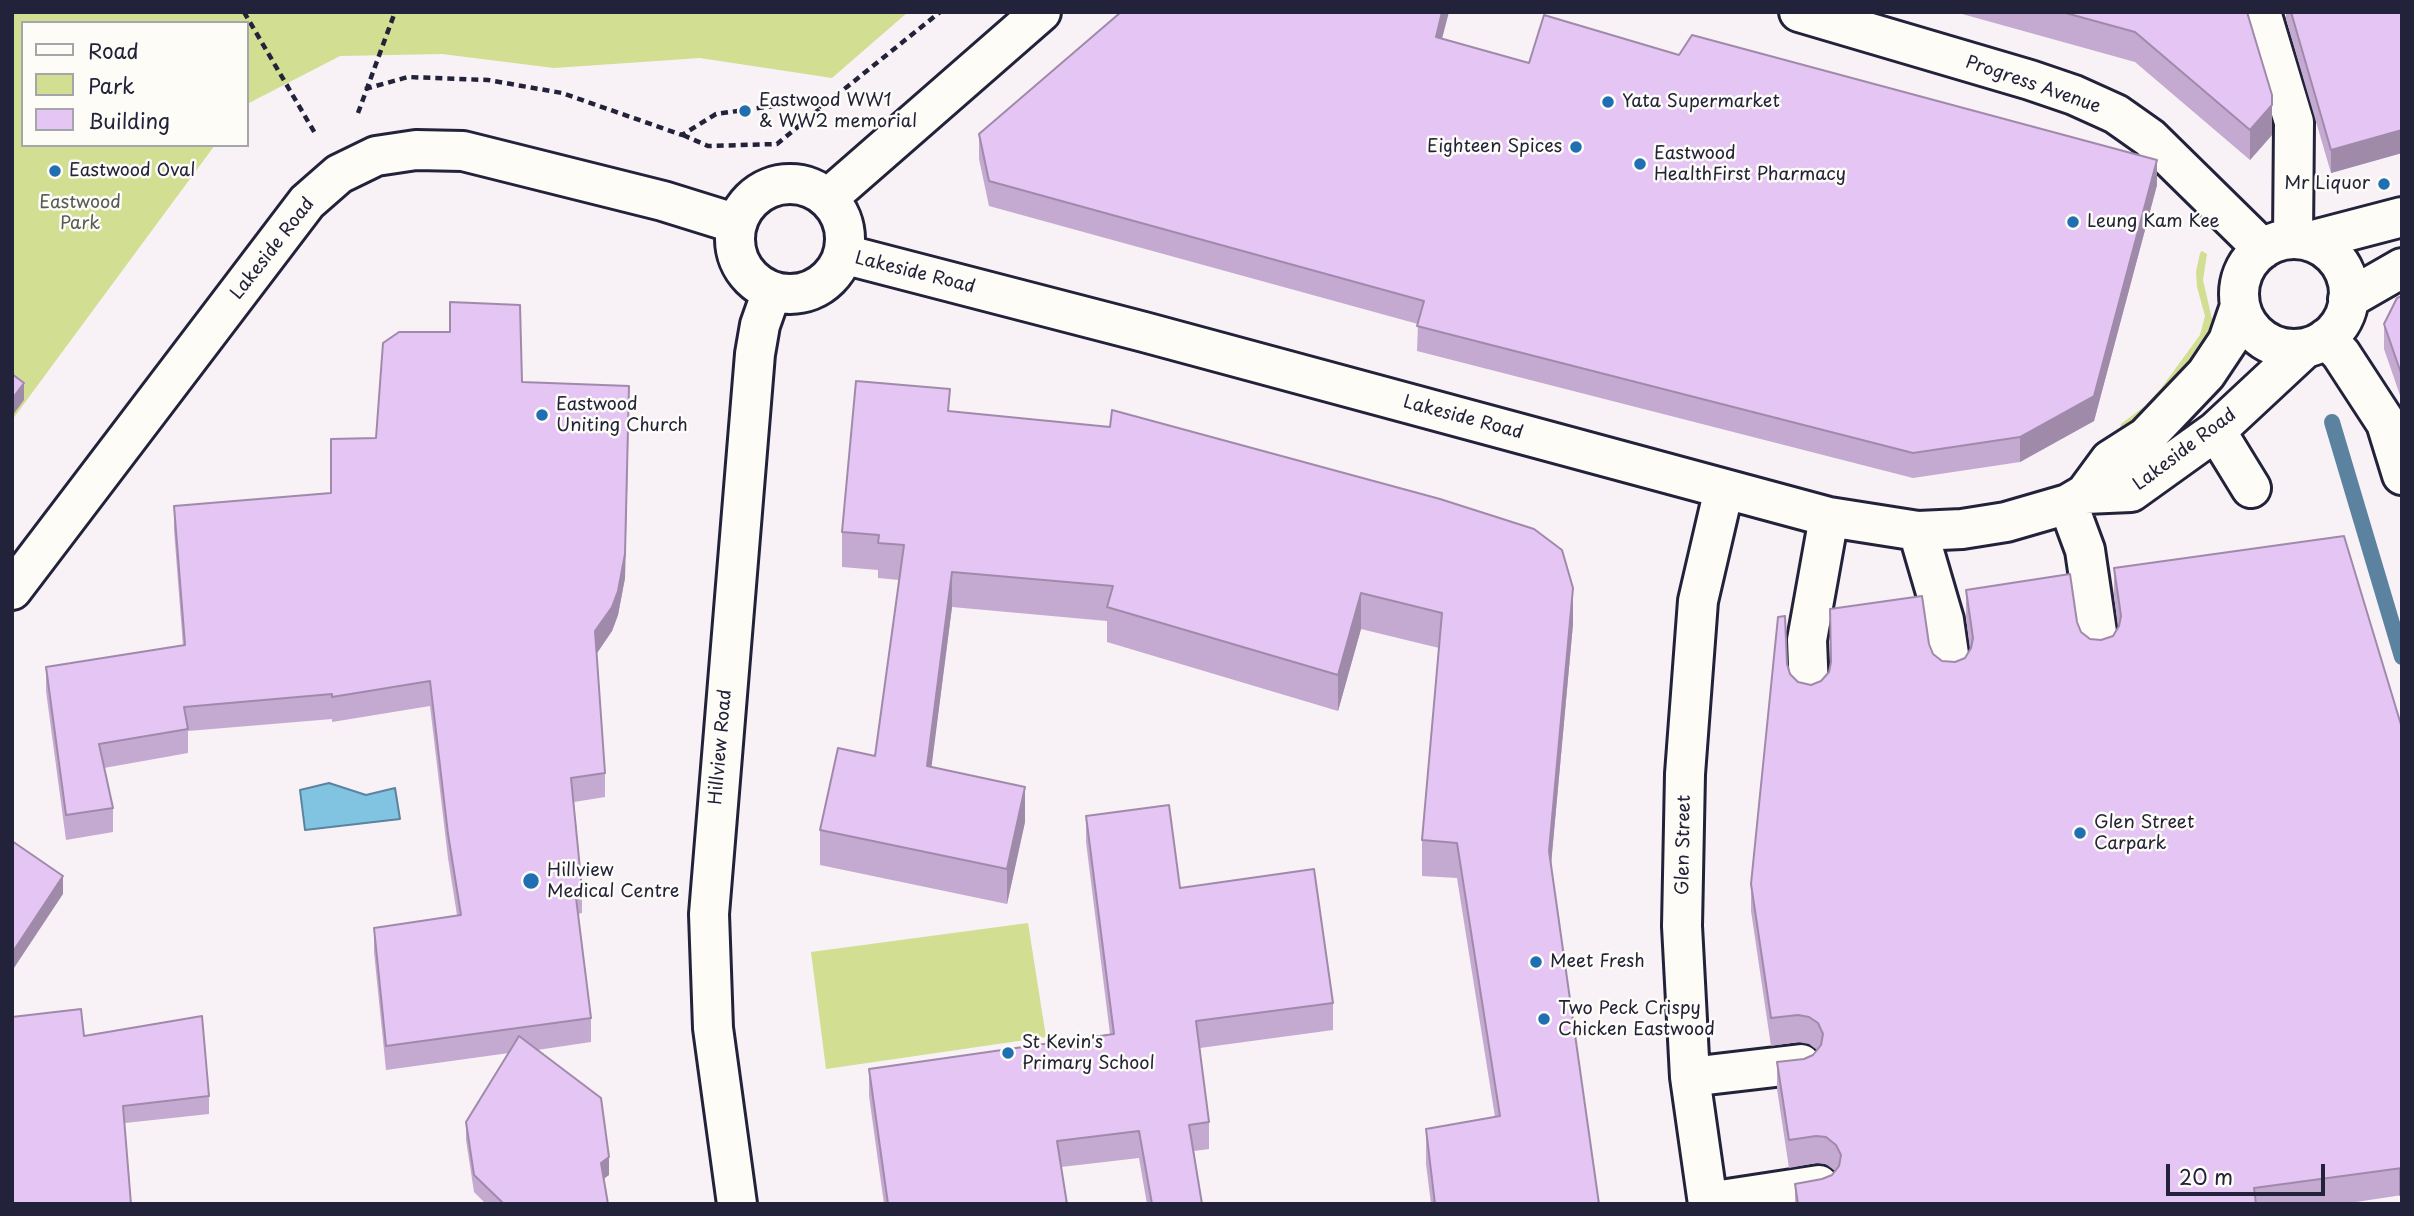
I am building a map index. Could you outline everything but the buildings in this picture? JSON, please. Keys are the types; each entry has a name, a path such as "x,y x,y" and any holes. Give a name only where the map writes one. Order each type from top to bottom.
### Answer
{"street":[{"path":"828,198 1041,12"},
{"name":"Progress Avenue","path":"1799,12 2030,80 2074,95 2116,114 2289,243"},
{"path":"2261,12 2294,122 2289,243"},
{"name":"Lakeside Road","path":"12,590 307,202 339,174 376,156 416,150 463,151 663,201 737,223"},
{"path":"783,184 814,188 838,210 844,224 846,240 843,254 836,271 823,284 807,292 790,294 772,291 746,272 738,257 735,240 737,223 744,209 768,188 783,184"},
{"path":"2289,243 2331,254 2342,268 2348,299 2345,313 2335,330 2315,344 2286,349 2269,344 2256,334 2245,321 2239,306 2239,290 2251,260 2289,243 2402,217"},
{"name":"Lakeside Road","path":"843,254 1144,332 1829,517 1918,531 1962,529 2006,522 2077,499 2131,492 2216,431 2315,344"},
{"path":"2348,299 2402,268"},
{"name":"Hillview Road","path":"737,1204 713,1028 709,914 715,810 755,354 760,325 772,291"},
{"name":"Lakeside Road","path":"2077,499 2110,460 2146,437 2206,374 2228,341 2239,306"},
{"path":"2315,344 2341,354 2386,423 2402,475"},
{"path":"2216,431 2251,488"},
{"name":"Glen Street","path":"1708,1203 1690,1077 1682,926 1685,774 1698,601 1724,489"},
{"path":"2077,499 2099,646"},
{"path":"1809,690 1807,640 1829,517"},
{"path":"1918,531 1944,620 1951,668"},
{"path":"1690,1077 1801,1064"},
{"path":"1708,1203 1819,1185"}],"path":[{"path":"244,12 339,174"},
{"path":"339,174 365,89 395,12"},
{"path":"365,89 408,77 488,79 562,93 708,146 778,144 940,12"},
{"path":"682,135 716,114 809,101 822,107"}],"green space":[{"name":"Eastwood Park","path":"12,12 908,12 832,78 700,58 554,68 442,54 340,56 248,103 248,21 21,21 21,147 214,147 12,420"},
{"path":"2202,251 2207,254 2203,280 2212,319 2206,342 2152,411 2122,431 2121,424 2145,406 2162,387 2200,335 2205,316 2196,272"},
{"path":"1028,923 1046,1037 826,1069 811,952"}],"water":[{"path":"329,783 366,795 395,788 400,819 305,830 300,790"}],"waterway":[{"path":"2332,422 2402,657"}],"place":[{"name":"Yata Supermarket","path":"1608,102"},
{"name":"Eastwood WW1 & WW2 memorial","path":"745,111"},
{"name":"Eighteen Spices","path":"1576,147"},
{"name":"Eastwood HealthFirst Pharmacy","path":"1640,164"},
{"name":"Eastwood Oval","path":"55,171"},
{"name":"Mr Liquor","path":"2384,184"},
{"name":"Leung Kam Kee","path":"2073,222"},
{"name":"Eastwood Uniting Church","path":"542,415"},
{"name":"Glen Street Carpark","path":"2080,833"},
{"name":"Hillview Medical Centre","path":"531,881"},
{"name":"Meet Fresh","path":"1536,962"},
{"name":"Two Peck Crispy Chicken Eastwood","path":"1544,1019"},
{"name":"St Kevin's Primary School","path":"1008,1053"}]}
